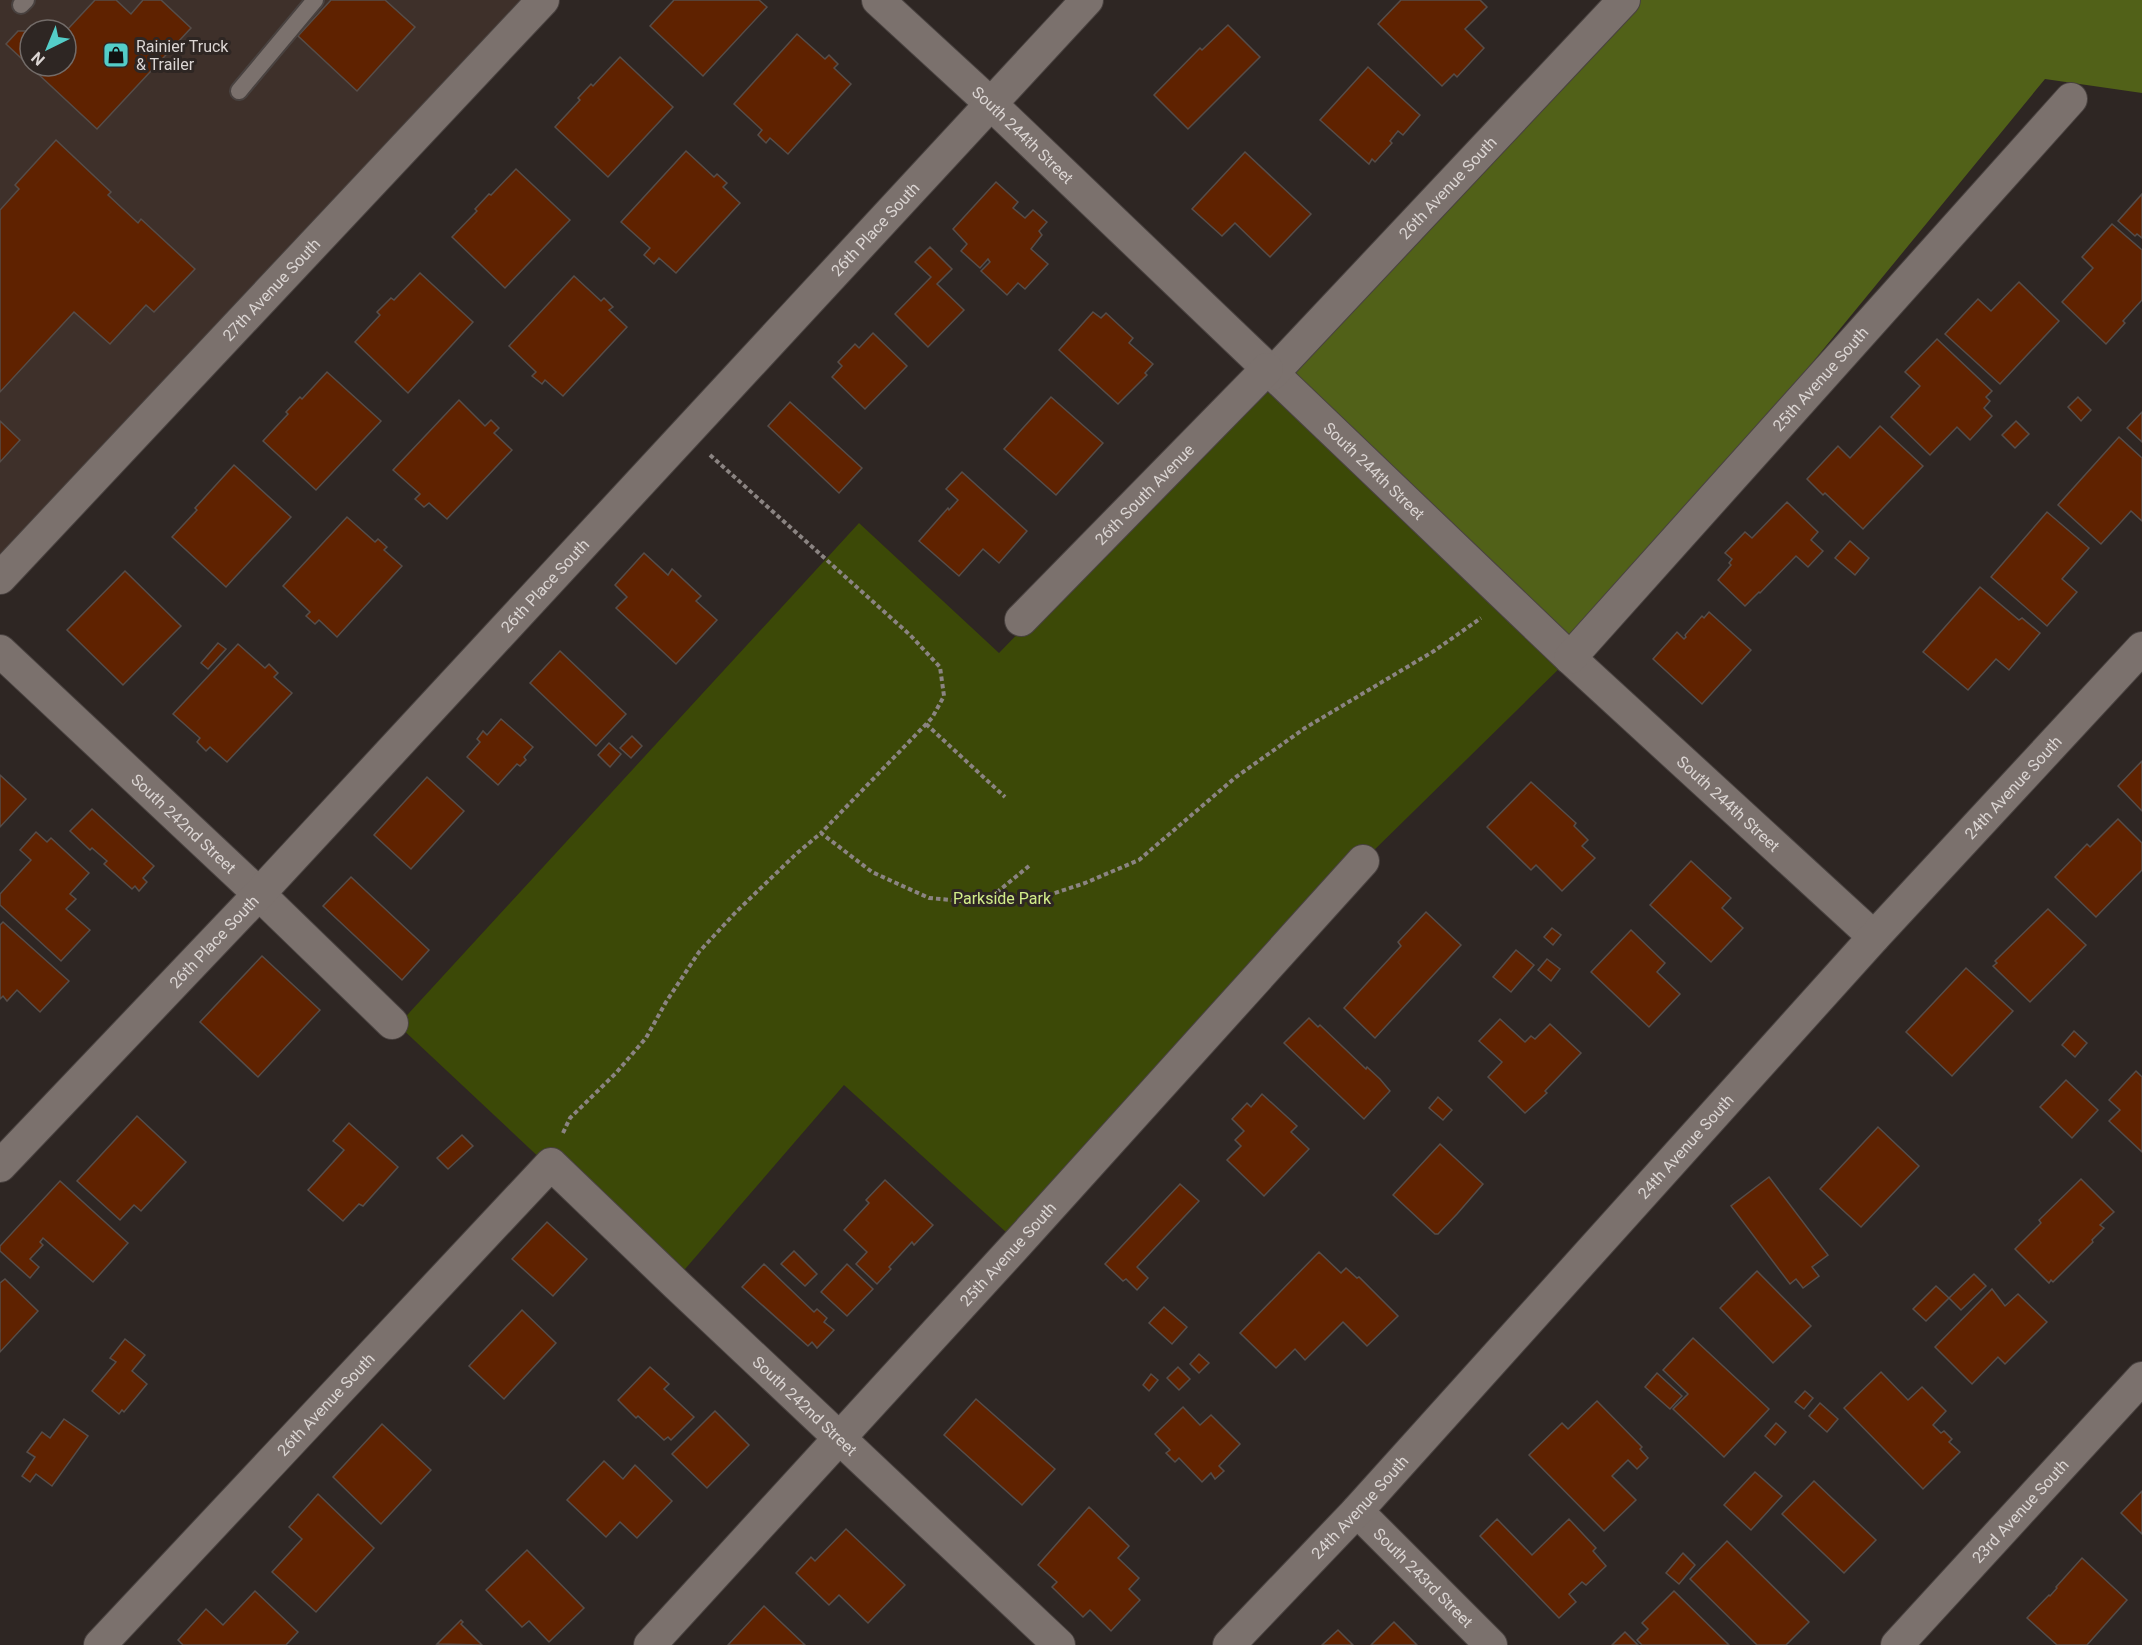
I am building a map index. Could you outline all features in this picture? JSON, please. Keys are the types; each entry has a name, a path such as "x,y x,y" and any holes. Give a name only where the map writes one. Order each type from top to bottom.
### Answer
{"street":[{"name":"27th Avenue South","path":"0,578 543,0"},
{"name":"South 244th Street","path":"878,0 991,104 1503,595 1874,937"},
{"name":"26th Place South","path":"0,1166 259,894 1087,0"},
{"name":"26th Avenue South","path":"1269,372 1624,0"},
{"name":"25th Avenue South","path":"1570,658 2071,99"},
{"name":"26th South Avenue","path":"1020,620 1269,372"},
{"name":"24th Avenue South","path":"1228,1645 1357,1511 1874,937 2142,648"},
{"name":"South 242nd Street","path":"0,651 259,894 392,1023"},
{"name":"25th Avenue South","path":"650,1645 1363,861"},
{"name":"26th Avenue South","path":"100,1645 551,1164"},
{"name":"South 242nd Street","path":"551,1164 1059,1645"},
{"name":"23rd Avenue South","path":"1897,1645 2142,1378"},
{"name":"South 243rd Street","path":"1357,1511 1491,1645"}],"lane":[{"path":"239,91 315,0"}],"path":[{"path":"551,1164 558,1142 570,1118 616,1074 646,1038 666,1002 699,952 736,912 821,833 933,718 944,696 940,667 910,635 685,434"},
{"path":"821,833 872,872 929,898 984,903 1040,898 1085,883 1139,860 1236,777 1305,728 1434,651 1479,619 1503,595"},
{"path":"926,724 1005,797"},
{"path":"984,903 1029,866"}],"shaded area":[{"path":"0,0 543,0 0,578"}],"green space":[{"path":"1610,0 2142,0 2142,93 2045,79 1570,658 1272,374"},
{"name":"Parkside Park","path":"1272,374 1570,658 1363,861 1018,1243 844,1085 673,1283 398,1025 859,523 999,653"}],"building":[{"name":"Rainier Truck & Trailer","path":"95,0 116,0 131,14 143,0 161,0 191,28 97,129 42,78 78,78 78,18"},
{"path":"331,0 385,0 415,27 357,91 298,36"},
{"path":"674,0 759,0 767,7 703,76 650,26"},
{"path":"1401,0 1480,0 1487,7 1465,29 1484,48 1457,77 1454,74 1442,86 1378,24"},
{"path":"1228,25 1260,57 1188,129 1154,95 1200,48 1202,50"},
{"name":"Rainier Truck & Trailer","path":"18,31 18,55 6,44"},
{"path":"797,34 825,59 829,55 838,64 834,68 851,84 788,154 770,138 766,143 758,135 762,130 734,104"},
{"path":"620,57 673,107 608,177 555,127 580,100 578,98 591,84 593,86"},
{"path":"1368,67 1420,115 1403,135 1398,131 1390,141 1392,143 1375,162 1372,159 1369,164 1320,120"},
{"path":"56,140 111,192 108,195 138,223 141,219 195,269 154,312 146,305 110,344 74,312 0,392 0,210 19,189 15,185"},
{"path":"686,151 714,177 717,174 727,183 723,187 740,203 676,273 659,258 654,264 644,255 650,248 621,222"},
{"path":"1245,152 1311,214 1270,257 1235,223 1222,236 1192,209"},
{"path":"516,169 570,220 505,288 452,237 477,211 475,209 489,194 491,195"},
{"path":"996,182 1018,202 1013,208 1025,218 1033,210 1047,222 1039,231 1042,235 1031,249 1048,264 1025,289 1018,283 1007,295 981,271 990,262 988,259 980,268 961,251 967,244 953,229"},
{"path":"2142,194 2142,238 2137,234 2135,236 2118,221"},
{"path":"2112,224 2142,250 2142,300 2106,344 2062,302 2093,268 2082,257"},
{"path":"930,247 952,269 937,284 964,310 928,347 895,314 931,277 915,262"},
{"path":"420,273 473,322 408,393 355,342 380,315 377,312 391,298 394,300"},
{"path":"574,276 601,301 604,298 613,307 609,310 627,327 563,396 545,380 542,384 532,376 536,372 509,346"},
{"path":"2019,282 2059,321 2000,384 1945,334 1978,299 1991,311"},
{"path":"1093,312 1101,318 1106,313 1133,338 1129,343 1153,364 1145,373 1147,375 1118,404 1059,350"},
{"path":"873,333 907,366 865,409 832,377 842,366 838,362 855,344 859,348"},
{"path":"1937,339 1992,391 1986,397 1990,401 1984,408 1992,416 1970,440 1957,427 1930,455 1891,417 1920,386 1905,372"},
{"path":"327,372 381,421 316,490 263,441 288,414 286,412 300,397 302,399"},
{"path":"1051,397 1103,443 1056,495 1004,449"},
{"path":"2078,397 2091,410 2081,421 2068,407"},
{"path":"459,400 485,426 491,420 499,428 494,433 512,450 447,519 429,503 424,507 415,499 420,494 393,470"},
{"path":"790,402 862,468 839,493 768,426"},
{"path":"2142,412 2142,442 2127,428"},
{"path":"0,421 20,440 0,462"},
{"path":"2016,421 2029,434 2015,448 2002,435"},
{"path":"1880,426 1923,466 1863,529 1807,479 1838,446 1850,458"},
{"path":"2119,437 2142,458 2142,521 2131,511 2101,544 2058,505"},
{"path":"234,465 291,517 226,587 172,537"},
{"path":"962,472 1027,531 999,563 983,549 959,576 919,541 958,500 946,489"},
{"path":"1787,502 1818,532 1811,540 1823,551 1808,567 1796,556 1745,606 1718,580 1731,565 1729,563 1732,559 1725,553 1745,532 1752,538"},
{"path":"2047,512 2089,548 2062,579 2077,592 2047,626 1991,577"},
{"path":"347,517 375,542 378,539 387,547 384,550 402,566 337,637 319,620 315,624 306,616 310,612 283,586"},
{"path":"1850,541 1869,558 1855,575 1835,558"},
{"path":"644,553 668,575 672,569 701,596 696,601 717,620 676,664 616,608 627,597 615,585"},
{"path":"125,571 181,626 123,685 67,630"},
{"path":"1980,587 2019,620 2022,618 2040,633 2009,670 1996,659 1968,690 1923,652"},
{"path":"1709,612 1751,650 1702,704 1653,659 1677,632 1684,639 1702,616 1704,618"},
{"path":"218,643 226,649 208,669 201,663"},
{"path":"238,644 265,668 269,664 278,673 274,677 292,693 227,762 210,747 206,751 197,742 200,738 173,714"},
{"path":"560,651 626,714 596,746 530,683"},
{"path":"501,719 533,747 524,757 526,760 520,766 517,764 498,785 467,757 480,742 477,739 483,731 487,735"},
{"path":"632,736 642,746 631,758 620,748"},
{"path":"609,743 621,754 610,767 598,755"},
{"path":"2142,761 2142,811 2118,786"},
{"path":"0,775 26,799 0,827"},
{"path":"427,777 464,811 411,869 374,835"},
{"path":"1531,782 1576,823 1574,826 1588,840 1582,846 1595,858 1562,891 1536,865 1531,870 1487,827"},
{"path":"92,809 154,866 143,878 147,882 139,891 135,886 132,889 104,864 107,861 92,848 90,850 70,831"},
{"path":"2118,819 2142,843 2142,870 2096,917 2055,877 2087,844 2090,847"},
{"path":"36,832 47,842 51,838 89,873 70,894 76,899 66,909 90,930 61,961 0,905 0,894 31,860 20,850"},
{"path":"1691,861 1731,898 1722,908 1743,928 1711,962 1650,905"},
{"path":"351,877 429,950 402,980 323,906"},
{"path":"2048,909 2086,945 2030,1002 1993,966 1997,963 1995,961"},
{"path":"1426,912 1461,945 1375,1038 1344,1008 1401,946 1398,942"},
{"path":"3,922 69,981 40,1012 17,990 7,1001 3,996 0,999 0,925"},
{"path":"1552,928 1561,935 1553,945 1544,937"},
{"path":"1631,930 1665,963 1657,972 1680,994 1649,1027 1591,972"},
{"path":"1516,950 1534,965 1511,992 1493,977"},
{"path":"262,956 320,1010 258,1077 200,1022"},
{"path":"1547,959 1560,969 1551,981 1538,970"},
{"path":"1966,968 2013,1011 1952,1076 1906,1032"},
{"path":"1309,1018 1318,1027 1320,1025 1366,1069 1367,1067 1390,1091 1364,1119 1284,1043"},
{"path":"1500,1019 1525,1042 1531,1036 1535,1039 1550,1024 1581,1053 1545,1091 1547,1093 1525,1113 1488,1077 1502,1062 1479,1041"},
{"path":"2074,1031 2087,1043 2075,1057 2062,1045"},
{"path":"2136,1071 2142,1077 2142,1152 2109,1121 2120,1110 2109,1100"},
{"path":"2066,1080 2098,1110 2072,1138 2040,1107"},
{"path":"1262,1094 1297,1126 1291,1132 1309,1149 1264,1196 1227,1160 1241,1146 1235,1140 1244,1131 1232,1119 1247,1103 1251,1107"},
{"path":"1438,1097 1452,1110 1443,1120 1429,1108"},
{"path":"137,1116 186,1162 141,1211 134,1205 120,1220 77,1181"},
{"path":"349,1123 398,1167 363,1206 359,1204 343,1221 308,1190 344,1150 333,1141"},
{"path":"1878,1127 1919,1166 1861,1227 1820,1189"},
{"path":"462,1135 473,1146 448,1169 437,1158"},
{"path":"1440,1144 1483,1184 1438,1234 1435,1234 1393,1195"},
{"path":"1769,1177 1828,1255 1812,1267 1819,1276 1803,1288 1796,1279 1790,1284 1731,1206"},
{"path":"2081,1179 2114,1212 2100,1225 2104,1228 2092,1240 2093,1242 2053,1282 2051,1280 2049,1283 2015,1249 2041,1223 2039,1220"},
{"path":"885,1180 933,1225 914,1245 912,1242 877,1284 856,1264 867,1252 844,1230 869,1203 866,1200"},
{"path":"60,1181 128,1243 93,1282 43,1238 40,1242 43,1245 30,1259 39,1267 30,1278 0,1251 0,1246"},
{"path":"1180,1184 1199,1201 1137,1267 1148,1278 1137,1290 1126,1279 1123,1281 1105,1264"},
{"path":"547,1222 587,1259 553,1296 512,1259"},
{"path":"794,1251 817,1274 805,1286 781,1264"},
{"path":"1319,1252 1341,1273 1346,1268 1357,1278 1359,1277 1398,1316 1367,1346 1343,1322 1305,1360 1295,1349 1276,1368 1240,1333"},
{"path":"764,1264 814,1312 817,1309 827,1318 824,1322 834,1330 817,1348 812,1342 808,1346 742,1287"},
{"path":"847,1264 873,1289 847,1316 821,1292"},
{"path":"1757,1271 1811,1326 1773,1363 1720,1308"},
{"path":"1974,1274 1986,1286 1961,1310 1949,1298"},
{"path":"5,1279 38,1311 0,1352 0,1283"},
{"path":"1936,1286 1949,1298 1926,1321 1913,1309"},
{"path":"1992,1289 2005,1306 2018,1294 2047,1322 2005,1364 1998,1357 1972,1384 1935,1347"},
{"path":"1164,1307 1187,1327 1172,1344 1149,1323"},
{"path":"522,1310 556,1343 504,1399 469,1366"},
{"path":"1693,1338 1769,1409 1724,1457 1673,1409 1688,1394 1663,1370"},
{"path":"125,1339 145,1355 132,1371 147,1384 124,1412 122,1410 119,1414 92,1391 116,1362 110,1358"},
{"path":"1199,1354 1209,1363 1199,1373 1190,1364"},
{"path":"650,1367 669,1384 664,1389 694,1417 671,1440 668,1437 664,1440 618,1400"},
{"path":"1178,1367 1190,1379 1179,1390 1167,1378"},
{"path":"1881,1372 1908,1400 1922,1387 1946,1411 1933,1425 1952,1439 1949,1442 1960,1452 1923,1489 1844,1408"},
{"path":"1657,1373 1682,1396 1670,1409 1645,1387"},
{"path":"1151,1374 1158,1380 1149,1391 1143,1385"},
{"path":"1805,1391 1813,1398 1804,1409 1795,1402"},
{"path":"976,1399 1055,1469 1022,1505 944,1435"},
{"path":"1597,1401 1642,1447 1640,1449 1648,1458 1637,1469 1628,1460 1612,1476 1636,1500 1604,1531 1529,1455 1562,1423 1568,1429"},
{"path":"1820,1403 1838,1419 1827,1432 1809,1416"},
{"path":"1183,1407 1200,1425 1211,1415 1240,1444 1219,1466 1224,1471 1215,1479 1211,1473 1202,1482 1179,1458 1175,1462 1166,1453 1170,1450 1155,1434"},
{"path":"715,1411 749,1445 707,1488 672,1454"},
{"path":"64,1419 88,1436 52,1486 36,1474 30,1482 22,1476 35,1457 27,1452 42,1432 50,1438"},
{"path":"1776,1423 1786,1432 1775,1445 1765,1436"},
{"path":"382,1424 431,1470 381,1524 333,1477"},
{"path":"604,1461 623,1479 635,1465 672,1501 637,1538 620,1522 606,1537 567,1500"},
{"path":"1755,1472 1782,1496 1751,1530 1724,1505"},
{"path":"1814,1481 1876,1540 1844,1573 1782,1514"},
{"path":"2142,1491 2142,1534 2121,1513"},
{"path":"318,1494 374,1548 316,1612 272,1572 302,1539 289,1527"},
{"path":"1089,1507 1129,1546 1118,1558 1139,1578 1129,1589 1140,1600 1111,1631 1090,1610 1083,1617 1052,1587 1057,1582 1038,1565"},
{"path":"1497,1519 1532,1555 1569,1519 1596,1548 1593,1551 1606,1566 1586,1585 1582,1582 1569,1594 1576,1602 1559,1618 1480,1536"},
{"path":"846,1529 905,1585 868,1623 839,1595 829,1605 796,1573 811,1557 815,1561"},
{"path":"1727,1541 1809,1622 1786,1645 1757,1645 1690,1579"},
{"path":"527,1550 584,1608 549,1642 529,1621 522,1627 486,1590"},
{"path":"1683,1553 1695,1565 1679,1584 1666,1573"},
{"path":"2082,1558 2127,1600 2087,1645 2057,1645 2027,1618 2050,1596"},
{"path":"255,1591 298,1632 286,1645 183,1645 178,1640 206,1609 223,1625"},
{"path":"1674,1591 1729,1645 1642,1645 1637,1640 1648,1629 1642,1623"},
{"path":"764,1606 805,1645 728,1645"},
{"path":"461,1620 463,1622 461,1624 482,1645 437,1644"},
{"path":"1394,1622 1417,1645 1371,1645"},
{"path":"1338,1630 1353,1645 1322,1645"},
{"path":"1625,1632 1638,1645 1612,1645"}],"place":[{"name":"Rainier Truck & Trailer","path":"116,55"}]}
